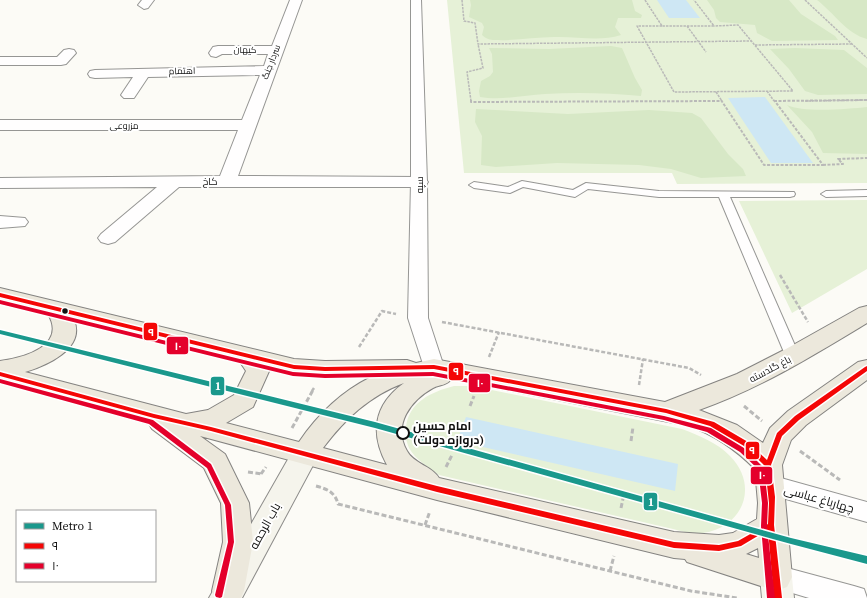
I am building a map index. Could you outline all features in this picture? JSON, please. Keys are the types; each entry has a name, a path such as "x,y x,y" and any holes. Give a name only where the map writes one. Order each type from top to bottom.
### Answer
{"main road":[{"path":"0,295 294,367 325,369 434,368 666,411 706,422 728,432 746,444 769,475"},
{"path":"0,369 34,361 50,352 60,342 65,329 62,318 57,310"},
{"name":"باغ گلدسته","path":"666,411 699,402 725,391 792,357 867,313"},
{"path":"184,423 214,418 244,400 258,371 256,364 248,356"},
{"path":"305,454 320,431 342,408 364,393 393,378 434,368"},
{"path":"674,545 777,587 771,525 772,502 769,475 779,435 797,418 867,368"},
{"path":"0,374 154,416 305,454 434,501 674,545 719,548 739,544 771,525"},
{"path":"434,501 394,454 389,439 389,424 394,409 404,396 417,386 436,377 482,376"},
{"path":"154,416 215,461 235,503 238,542 226,595"},
{"name":"باب الرحمه","path":"226,595 305,454"}],"street":[{"name":"سردار جنگ","path":"227,182 247,125 296,0"},
{"name":"سپه","path":"416,0 420,182 418,318 434,368"},
{"name":"کیهان","path":"216,53 218,50 276,50"},
{"path":"0,61 61,61 69,54"},
{"name":"اهتمام","path":"95,74 143,74 153,71 269,70"},
{"path":"129,95 143,74"},
{"name":"مزروعی","path":"0,125 247,125"},
{"name":"کاخ","path":"0,183 175,181 420,182"},
{"path":"108,238 175,181"},
{"name":"چهارباغ عباسی","path":"769,475 867,512"},
{"path":"777,587 854,598"}],"lane":[{"path":"474,185 510,190 522,184 576,194 586,186 659,194 790,194"},
{"path":"723,194 792,357"},
{"path":"826,194 867,194"}],"path":[{"path":"462,0 464,22 475,23 483,68 467,72 471,102 722,101"},
{"path":"645,0 662,26"},
{"path":"694,0 714,26"},
{"path":"805,0 867,58"},
{"path":"738,25 793,91 674,92 636,26 687,26 738,25"},
{"path":"687,26 706,52"},
{"path":"478,44 751,41"},
{"path":"754,45 852,44"},
{"path":"767,91 823,165"},
{"path":"716,92 764,165 843,164 838,159 867,158"},
{"path":"774,100 867,100"},
{"path":"779,274 807,321 828,337"},
{"path":"418,318 689,368 725,391 779,435 841,481 847,482"},
{"path":"219,469 291,479 327,489 336,496 338,504 691,591 737,598"},
{"path":"425,526 434,501"},
{"path":"610,571 614,556"}],"green space":[{"path":"447,0 867,0 867,183 677,184 672,173 464,173"},
{"path":"470,0 632,0 635,11 642,15 641,18 618,18 615,27 621,35 613,37 547,37 493,40 482,35 484,27 482,23 469,17 471,5"},
{"path":"707,0 789,0 801,14 835,36 838,40 772,41 757,33 755,25 720,22 716,18 714,10"},
{"path":"817,0 867,0 867,39 847,28"},
{"path":"611,46 622,48 642,90 641,96 581,93 545,94 504,98 480,97 479,91 481,81 490,76 493,72 492,54 489,48 549,49"},
{"path":"795,48 844,50 867,68 867,94 818,95 805,91 789,69 770,49"},
{"path":"787,105 814,110 867,107 867,154 823,153 812,132"},
{"path":"476,109 568,114 649,110 692,113 701,118 728,154 743,169 746,176 701,178 671,169 639,165 557,163 496,167 481,165 482,136 475,122"},
{"path":"867,200 867,269 792,313 739,201"},
{"path":"454,386 472,386 682,429 695,434 725,451 739,467 744,479 745,492 743,503 737,514 729,523 717,529 696,534 439,475 422,463 409,448 406,440 406,427 408,418 412,411 422,399 437,391"}],"water":[{"path":"657,0 686,0 700,18 669,18"},
{"path":"765,97 813,163 771,163 728,98"},
{"path":"466,417 678,464 675,491 457,441"}],"metro line":[{"name":"1","path":"0,332 375,425 791,541 867,560"}],"transit line":[{"name":"۹","path":"0,295 294,367 325,369 434,367 666,411 712,424 746,444 768,465 772,503 771,525 778,598"},
{"name":"۱۰","path":"0,302 293,374 325,376 433,374 664,418 709,430 742,450 761,468 765,503 764,526 771,598"},
{"name":"۹","path":"772,497 768,465 779,435 797,418 867,368"},
{"name":"۹","path":"0,374 154,416 211,429 437,489 674,545 719,548 739,544 771,525"},
{"name":"۱۰","path":"0,381 151,422 209,466 228,505 231,542 219,595"}],"place":[{"name":"امام حسین (دروازه دولت)","path":"403,433"}]}
